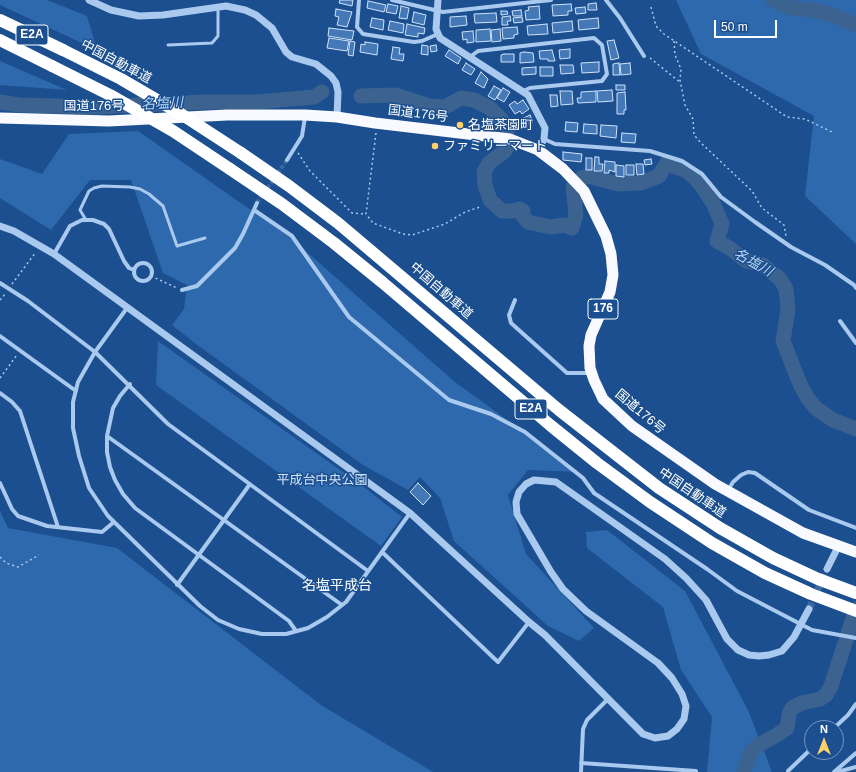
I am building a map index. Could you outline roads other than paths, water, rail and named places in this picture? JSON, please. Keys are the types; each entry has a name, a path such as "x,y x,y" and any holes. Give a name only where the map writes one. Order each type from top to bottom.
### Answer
{"highway":[{"name":"中国自動車道","path":"0,20 121,79 182,114 241,153 289,186 344,228 559,410 659,488 720,528 773,558 818,579 856,593"},
{"name":"E2A","path":"0,40 110,95 173,131 282,204 334,243 382,282 550,425 597,463 650,502 712,543 765,573 811,594 856,611"},
{"name":"国道176号","path":"0,118 109,121 227,115 305,115 337,117 377,124 510,139 538,150 567,173 584,191 606,236 611,254 613,275 610,292 591,335 589,346 591,373 603,399 632,426 676,458 728,491 803,533 838,547 856,552"}],"street":[{"path":"89,0 112,10 139,16 163,16 218,6 235,7 256,15 272,28 286,52 292,57 316,64 324,69 336,83 338,92 337,117"},
{"path":"359,0 357,27 362,34 414,42 422,41 438,34"},
{"path":"392,0 444,12 551,0"},
{"path":"438,0 436,29 440,38 528,95 546,128 544,139 538,150"},
{"path":"606,0 620,18 644,56"},
{"path":"470,57 478,51 594,38 602,45 607,74 602,81 530,88 523,91"},
{"path":"287,160 302,136 305,115"},
{"path":"544,139 555,144 650,152 682,161 702,174 721,197 788,245 825,265 854,285 856,288"},
{"path":"182,290 197,286 235,248 257,203"},
{"path":"254,210 292,236 350,317 449,400 491,414 525,432 583,478 594,493 737,591 812,630 856,638"},
{"path":"54,254 70,226 86,220 104,224 109,229 124,261 129,268 134,270"},
{"path":"0,226 20,235 54,254 410,513 545,635 643,734 655,738 668,736 677,729 684,719 686,706 672,678 658,663 586,611 564,589 551,572 517,514 516,502 519,492 526,484 534,480 556,482 665,559 686,578 706,600 727,639 738,650 759,656 782,651 801,625 808,609"},
{"path":"139,264 146,264 151,268 151,276 147,281 140,281 135,277 134,270 139,264"},
{"path":"0,283 9,288 95,352 130,384 168,424 368,571"},
{"path":"514,300 509,315 511,323 567,373 591,373"},
{"path":"127,308 95,352 78,382 73,402 73,428 79,456 89,488 114,522 200,606 218,620 238,629 262,634 286,634 308,628 327,617 342,605 410,513"},
{"path":"840,321 856,343"},
{"path":"0,336 76,391"},
{"path":"130,384 120,396 113,408 107,436 107,452 110,467 123,494 135,508 289,620 296,631"},
{"path":"0,393 12,402 20,411 58,527"},
{"path":"107,436 225,519 342,605"},
{"path":"728,491 733,482 741,475 748,472 755,474 763,477 809,510 856,528"},
{"path":"0,483 12,509 18,516 47,526 102,532 114,522"},
{"path":"177,584 250,484"},
{"path":"827,569 838,547"},
{"path":"382,552 498,662 529,622"},
{"path":"581,772 583,729 587,720 608,699"},
{"path":"843,720 856,704"},
{"path":"834,772 856,753"},
{"path":"788,771 804,756"},
{"path":"581,763 696,770 696,772"},
{"path":"626,766 626,772"},
{"path":"837,772 856,767"}],"lane":[{"path":"168,45 212,43 218,36 218,6"},
{"path":"86,220 80,210 89,191 102,186 130,187 140,189 163,206 177,246 205,238"}],"waterway":[{"path":"773,0 791,8 813,10 832,15 856,25"},
{"name":"名塩川","path":"0,102 19,105 92,107 206,102 257,102 314,97 322,92"},
{"name":"名塩川","path":"361,96 395,95 429,106 445,107 461,98 474,100 490,108 502,120 507,132"},
{"name":"名塩川","path":"508,146 505,151 489,163 484,172 485,185 490,200 502,211 513,211 519,209 523,211 523,216 528,222 550,227 564,225 572,228 576,215 573,187"},
{"name":"名塩川","path":"581,178 589,176 618,184 641,183 659,176 666,164 687,171 699,182 713,203 722,224 717,241 731,249 746,261 763,265 780,279 786,289 788,309 783,341 800,384 808,399 817,409 833,420 856,429"},
{"path":"744,772 751,752 757,746 787,728 789,714 792,708 802,703 820,699 826,695 831,686 856,609"}],"tunnel":[{"path":"257,203 287,160"},
{"path":"809,609 827,569"}],"place":[{"name":"名塩茶園町","path":"460,125"},
{"name":"ファミリーマート","path":"435,146"}],"district":[{"name":"名塩平成台","path":"337,586"}],"park label":[{"name":"平成台中央公園","path":"322,480"}]}
